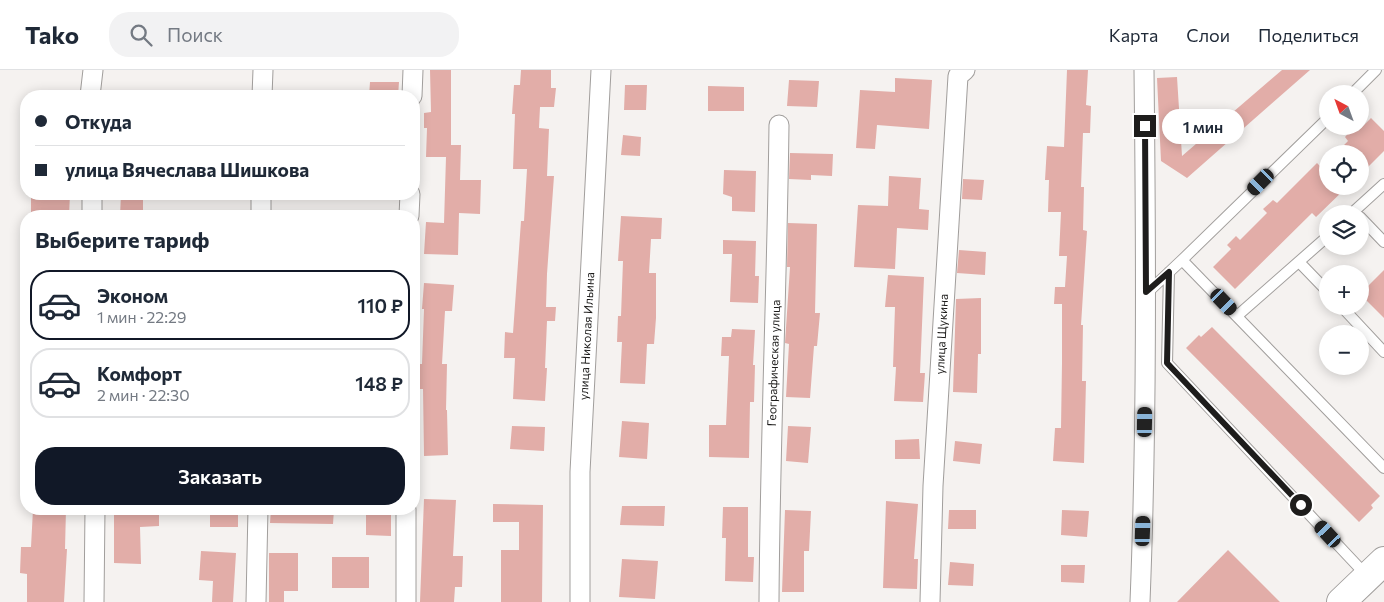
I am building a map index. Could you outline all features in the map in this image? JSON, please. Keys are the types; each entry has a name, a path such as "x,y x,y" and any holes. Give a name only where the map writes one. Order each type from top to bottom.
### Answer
{"main road":[{"path":"1341,602 1376,569"}],"street":[{"path":"91,90 93,70"},
{"path":"262,90 263,70"},
{"path":"412,90 413,70"},
{"name":"улица Николая Ильина","path":"580,602 580,472 601,70"},
{"name":"улица Щукина","path":"930,602 933,486 958,76 965,70"},
{"path":"1140,602 1144,496 1146,292 1144,70"},
{"name":"Географическая улица","path":"768,602 769,483 777,264 779,125"},
{"path":"94,602 95,515"},
{"path":"256,602 258,515"},
{"path":"406,515 406,602"}],"lane":[{"path":"1361,85 1376,70"},
{"path":"1146,292 1182,260 1319,127"},
{"path":"1364,205 1384,184"},
{"path":"1369,227 1384,242"},
{"path":"1237,316 1319,244"},
{"path":"1182,260 1384,468"},
{"path":"1299,262 1319,283"},
{"path":"1169,272 1167,363 1376,569"},
{"path":"1349,315 1384,352"}],"building":[{"path":"430,70 451,70 451,145 461,145 460,180 481,180 480,214 459,213 458,255 424,254 426,222 444,223 446,157 426,157 427,128 424,128 424,113 431,112"},
{"path":"521,70 551,70 551,88 556,88 554,107 540,107 539,128 549,129 547,176 554,176 546,307 556,307 555,321 547,321 545,401 513,399 515,358 504,358 505,332 513,333 521,221 524,221 527,169 513,169 515,114 512,114 514,85 520,85"},
{"path":"1067,70 1088,70 1086,105 1091,106 1090,133 1083,133 1081,187 1084,187 1083,230 1087,231 1081,325 1083,325 1082,381 1086,381 1084,463 1053,461 1055,428 1061,428 1062,363 1062,304 1054,304 1055,287 1065,287 1067,256 1059,256 1061,212 1048,212 1049,180 1045,180 1047,146 1064,147"},
{"path":"1282,70 1310,70 1187,178 1161,161 1157,78 1177,77 1182,156"},
{"path":"895,78 932,80 929,129 877,125 875,149 856,148 860,90 895,92"},
{"path":"789,80 819,81 817,107 787,106"},
{"path":"370,82 399,82 398,90 369,90"},
{"path":"625,85 647,85 646,110 624,110"},
{"path":"708,86 744,87 744,111 708,111"},
{"path":"1371,118 1384,131 1384,151 1369,166 1369,145 1344,145 1348,141 1345,137 1347,135 1369,135 1369,120"},
{"path":"623,135 641,137 640,156 621,155"},
{"path":"790,153 833,154 832,176 811,175 811,180 789,179"},
{"path":"1317,163 1319,165 1319,195 1339,195 1328,205 1319,205 1319,214 1316,217 1312,213 1235,289 1213,267 1231,249 1227,245 1236,236 1240,240 1267,213 1263,209 1273,200 1277,203"},
{"path":"724,170 756,171 755,212 732,211 732,197 723,194"},
{"path":"889,176 921,178 919,209 929,210 928,230 897,228 895,269 854,267 858,205 888,206"},
{"path":"963,179 984,180 982,200 962,199"},
{"path":"31,200 70,200 69,210 31,210"},
{"path":"121,200 143,200 143,210 120,210"},
{"path":"621,216 662,218 661,239 651,239 649,273 656,273 656,318 654,344 647,344 645,384 620,383 622,342 617,342 618,316 621,316 623,261 618,261"},
{"path":"788,223 817,224 815,313 820,313 817,346 814,346 810,398 786,397 789,344 785,343 790,267 787,267"},
{"path":"723,240 756,241 755,276 759,276 758,303 730,302 732,254 723,254"},
{"path":"959,250 986,252 985,275 957,273"},
{"path":"1384,270 1384,318 1369,303 1369,285"},
{"path":"888,275 924,277 920,373 925,373 923,402 894,401 896,367 893,367 895,307 885,307"},
{"path":"424,283 454,285 452,311 445,311 442,364 447,364 446,410 448,455 424,456 423,389 420,389 424,309 422,309"},
{"path":"981,298 981,354 978,354 977,393 953,392 956,299"},
{"path":"1212,327 1380,496 1371,505 1373,508 1359,522 1186,348 1199,335 1201,337"},
{"path":"732,329 755,330 753,365 755,365 754,402 750,402 749,458 709,457 709,425 726,425 729,356 721,356 722,337 731,337"},
{"path":"622,421 649,423 647,459 619,457"},
{"path":"512,426 545,427 544,451 510,449"},
{"path":"788,426 811,427 808,463 786,461"},
{"path":"919,439 920,459 895,459 895,440"},
{"path":"955,441 982,444 980,464 953,461"},
{"path":"424,499 456,500 453,556 463,556 462,587 455,587 454,602 420,602"},
{"path":"886,501 918,504 914,559 918,559 917,589 883,588"},
{"path":"493,504 543,505 542,602 501,602 501,550 519,550 519,522 493,522"},
{"path":"622,506 665,506 664,526 620,525"},
{"path":"723,507 748,507 748,557 754,557 753,582 725,581 726,538 722,538"},
{"path":"785,510 811,511 809,551 804,551 804,592 782,592"},
{"path":"949,510 976,510 976,529 948,529"},
{"path":"1062,510 1089,511 1087,537 1061,535"},
{"path":"33,515 66,515 65,549 67,549 64,602 27,602 27,574 20,573 21,547 31,547"},
{"path":"114,515 159,515 159,526 140,527 141,564 114,563"},
{"path":"210,515 238,515 238,527 210,527"},
{"path":"271,515 334,515 333,524 270,523"},
{"path":"366,515 391,515 391,536 366,535"},
{"path":"1228,550 1280,602 1177,602"},
{"path":"201,551 236,553 233,602 212,602 213,581 199,580"},
{"path":"269,553 298,553 298,591 284,591 284,602 269,602"},
{"path":"332,557 369,557 369,588 332,588"},
{"path":"622,559 658,561 655,599 619,597"},
{"path":"950,562 974,564 973,586 948,585"},
{"path":"1061,565 1085,565 1084,583 1061,582"}],"route":[{"path":"1145,126 1146,292 1169,272 1167,363 1301,505"}]}
